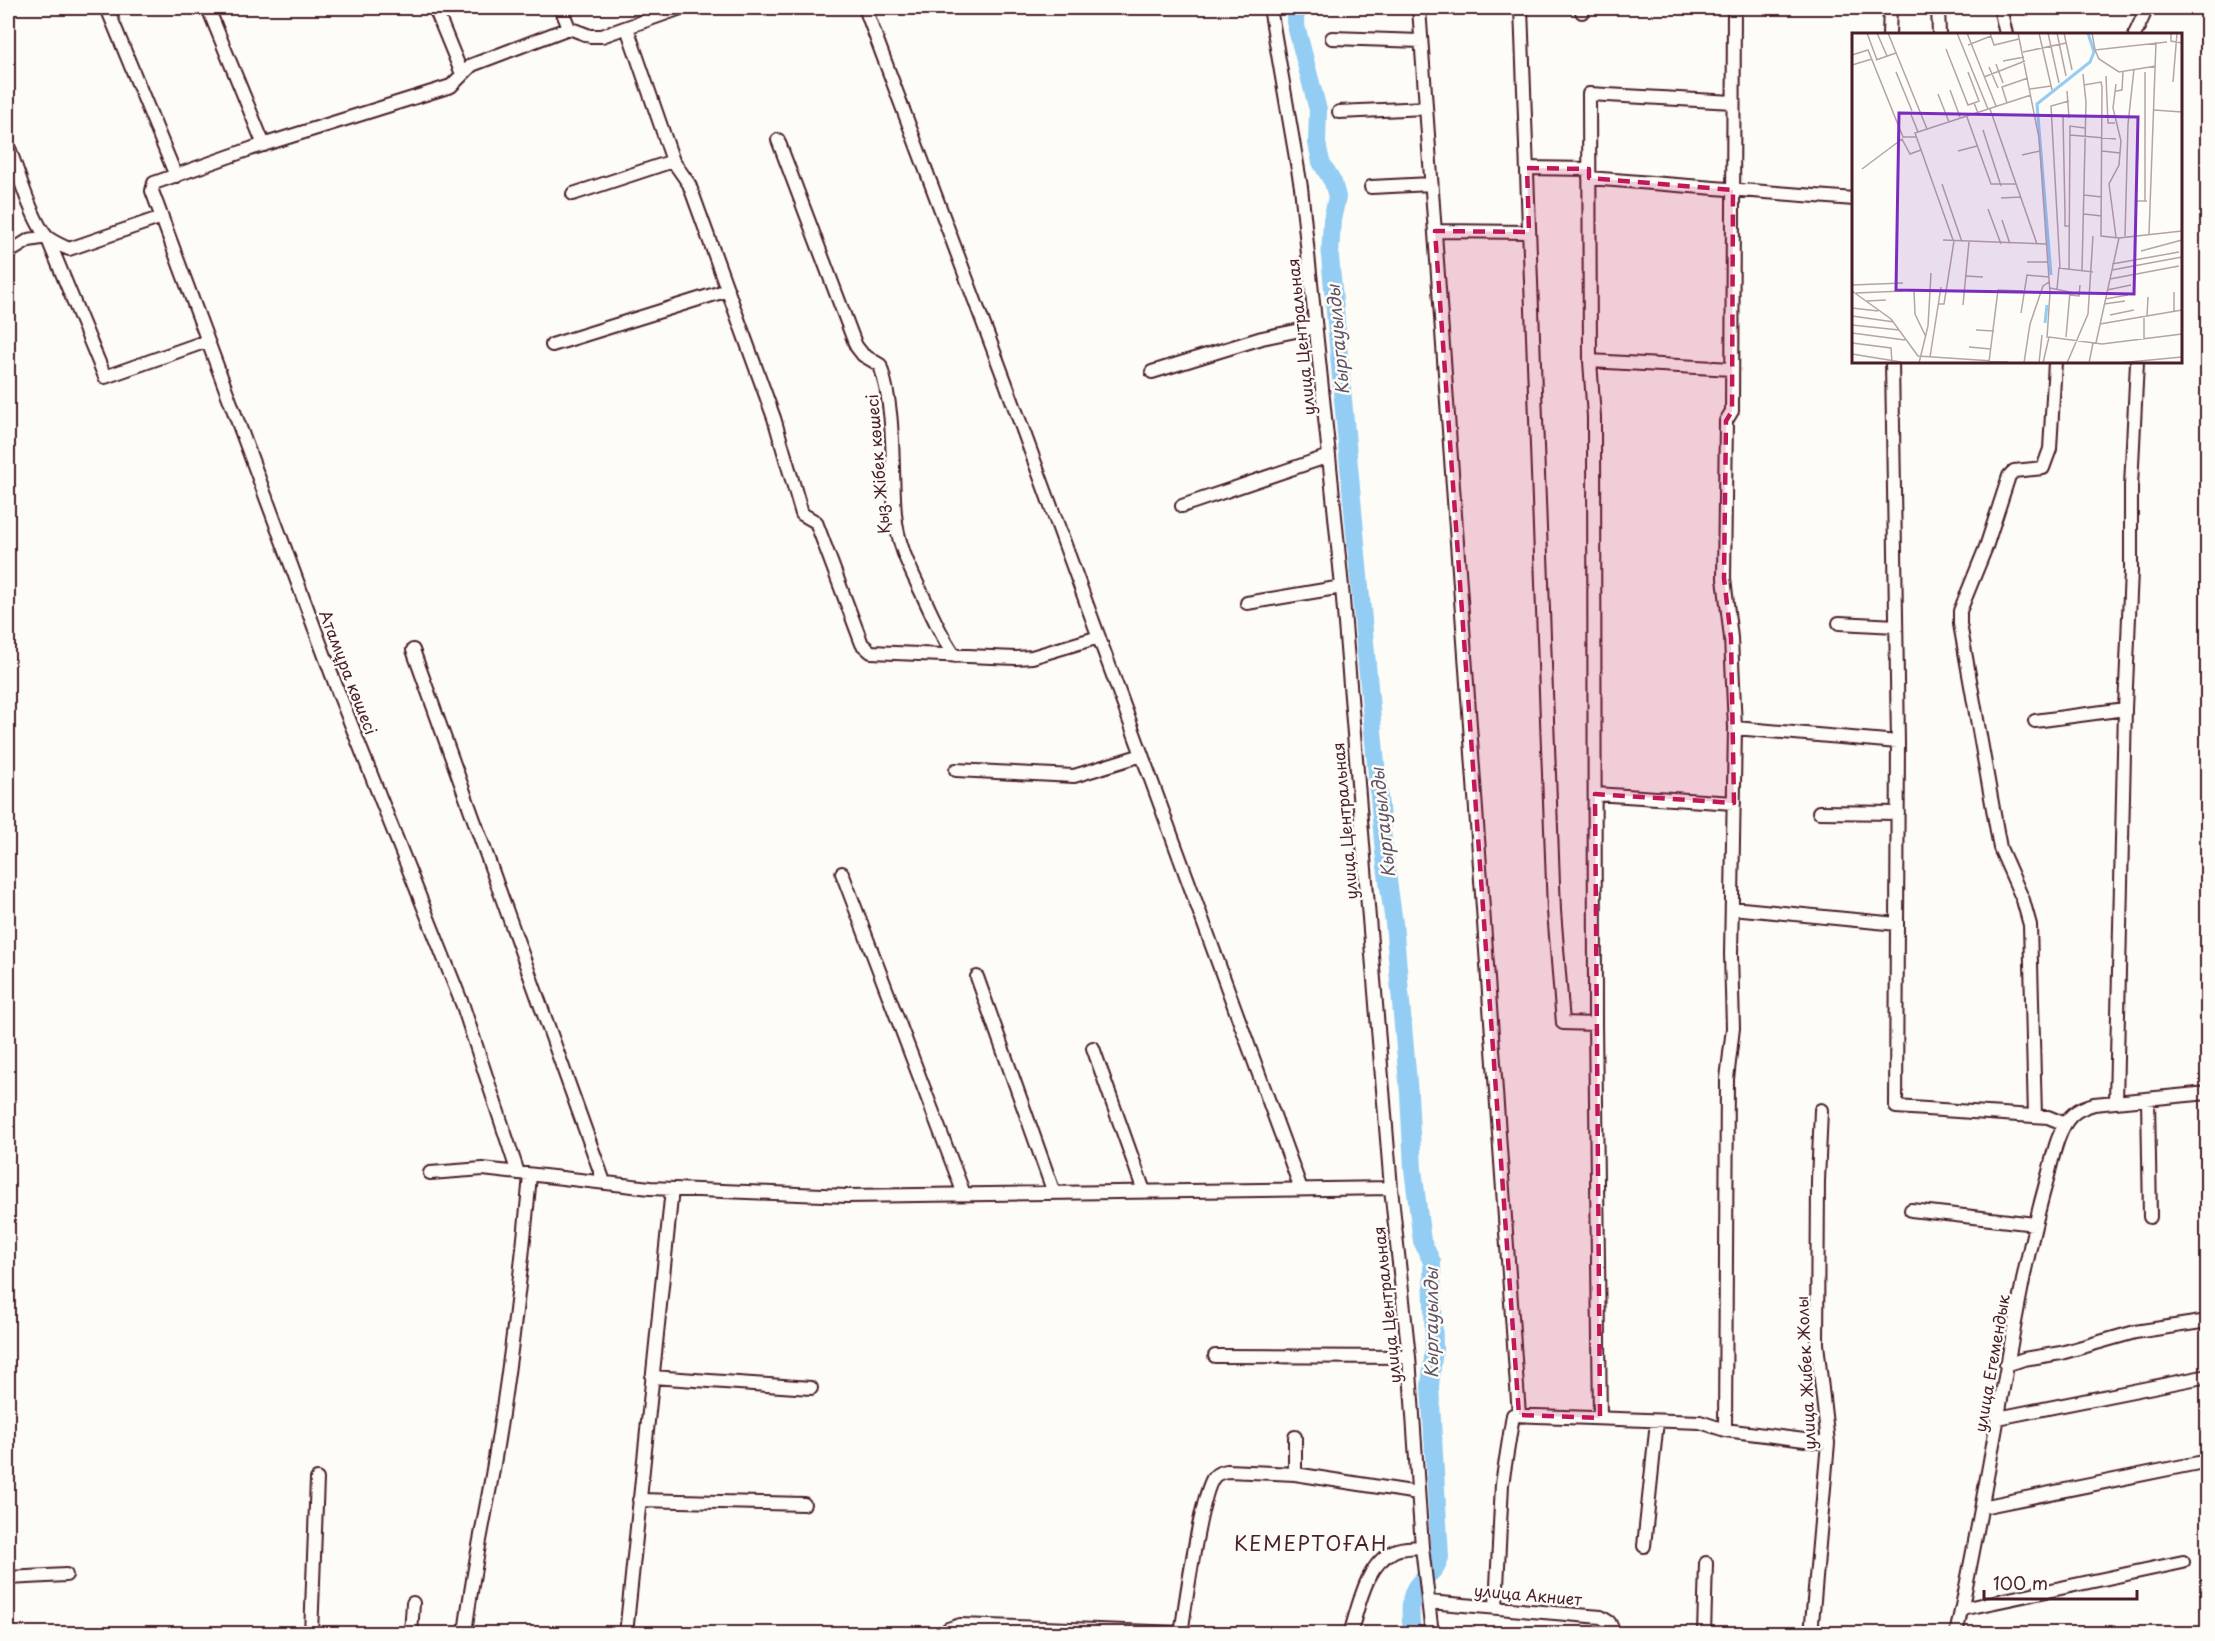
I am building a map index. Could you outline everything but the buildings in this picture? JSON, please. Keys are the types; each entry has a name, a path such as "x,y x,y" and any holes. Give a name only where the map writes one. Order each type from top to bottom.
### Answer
{"street":[{"path":"107,8 176,176 264,145 451,86 472,65 569,28 590,36 602,36 627,28 655,12 681,8"},
{"path":"208,8 264,145"},
{"path":"435,8 462,74"},
{"path":"561,8 569,28"},
{"path":"865,8 1301,1189"},
{"name":"улица Центральная","path":"1270,8 1301,187 1329,456 1342,587 1391,1188 1409,1357 1422,1547 1432,1634"},
{"path":"1419,8 1519,1415"},
{"path":"1521,8 1554,911 1563,1023 1595,1024"},
{"path":"1725,1430 1727,1079 1733,1028 1735,728 1731,638 1724,578 1725,421 1732,411 1734,8"},
{"path":"1889,33 1890,8"},
{"path":"1938,8 1939,33"},
{"path":"2000,8 2006,33"},
{"path":"2135,33 2147,8"},
{"path":"627,28 673,161 689,184 728,290 774,418 802,514 816,522 862,644 872,652 1017,658 1032,657 1099,637"},
{"path":"1332,38 1421,41"},
{"path":"1600,1418 1595,1024 1594,417 1590,361 1588,94 1733,102"},
{"path":"1339,112 1426,108"},
{"name":"Қыз Жібек көшесі","path":"778,140 856,346 863,355 880,364 889,405 895,517 902,547 909,570 943,638 955,656"},
{"path":"8,145 38,223 47,237 105,376 207,340"},
{"path":"573,194 673,161"},
{"path":"1527,168 1733,190 1852,199"},
{"name":"Атамұра көшесі","path":"176,176 154,183 152,191 339,693 463,1006 524,1174"},
{"path":"1371,187 1431,184"},
{"path":"8,253 30,240 47,237 69,249 162,217"},
{"path":"1435,231 1529,232"},
{"path":"552,345 728,290"},
{"path":"1152,372 1262,338 1315,327"},
{"path":"1590,361 1732,369"},
{"path":"1892,363 1898,742 1896,1107 2048,1117 2065,1125"},
{"path":"2035,1116 2030,925 2023,900 2000,848 1960,624 1960,610 1986,547 2009,477 2014,471 2043,468 2047,460 2050,449 2055,363"},
{"path":"2137,363 2131,486 2132,571 2126,709 2116,1102 2208,1093"},
{"path":"1182,506 1329,456"},
{"path":"1247,603 1342,587"},
{"path":"1839,622 1896,626"},
{"path":"413,650 604,1182"},
{"path":"2035,721 2126,709"},
{"path":"1735,728 1898,742"},
{"path":"956,770 1074,776 1142,755"},
{"path":"1595,794 1734,803"},
{"path":"1819,812 1898,813"},
{"path":"842,873 964,1194"},
{"path":"1732,908 1897,924"},
{"path":"977,977 1054,1193"},
{"path":"1093,1048 1144,1191"},
{"path":"2148,1099 2150,1217"},
{"name":"улица Егемендык","path":"1956,1634 1982,1507 2006,1365 2035,1224 2056,1144 2065,1125 2082,1107 2116,1102"},
{"name":"улица Жибек Жолы","path":"1811,1634 1828,1443 1817,1344 1821,1110"},
{"path":"430,1173 483,1169 672,1189 847,1196 1391,1188"},
{"path":"465,1634 471,1581 491,1480 522,1275 524,1174"},
{"path":"626,1634 672,1189"},
{"path":"1911,1210 2035,1224"},
{"path":"2006,1365 2024,1359 2061,1353 2135,1332 2208,1321"},
{"path":"1215,1356 1409,1357"},
{"path":"1998,1418 2208,1376"},
{"path":"652,1377 811,1388"},
{"path":"1496,1606 1502,1484 1513,1415 1700,1422 1725,1430 1828,1443"},
{"path":"1644,1546 1657,1421"},
{"path":"1295,1437 1295,1474"},
{"path":"1982,1507 2208,1461"},
{"path":"946,1634 948,1629 960,1625 1181,1633 1202,1512 1213,1478 1219,1473 1227,1471 1295,1474 1418,1493"},
{"path":"311,1634 317,1479"},
{"path":"639,1500 804,1504"},
{"path":"1350,1634 1366,1585 1375,1567 1384,1557 1396,1550 1422,1547"},
{"path":"1962,1609 2183,1562"},
{"path":"1704,1634 1706,1563"},
{"path":"8,1578 66,1575"},
{"name":"улица Акниет","path":"1428,1596 1601,1617 1609,1622 1615,1634"},
{"path":"411,1634 413,1603"}],"highlighted area":[{"path":"1527,168 1589,169 1589,178 1733,190 1732,411 1726,421 1724,578 1731,638 1734,803 1595,794 1600,1418 1519,1415 1435,231 1529,232"}],"waterway":[{"name":"Кыргауылды","path":"1296,8 1295,22 1318,110 1317,143 1321,162 1333,182 1337,197 1332,220 1330,256 1384,852 1394,923 1413,1169 1422,1241 1432,1262 1434,1348 1430,1386 1440,1557 1434,1570 1415,1588 1411,1607 1412,1634"}],"district":[{"name":"КЕМЕРТОҒАН","path":"1311,1543"}]}
